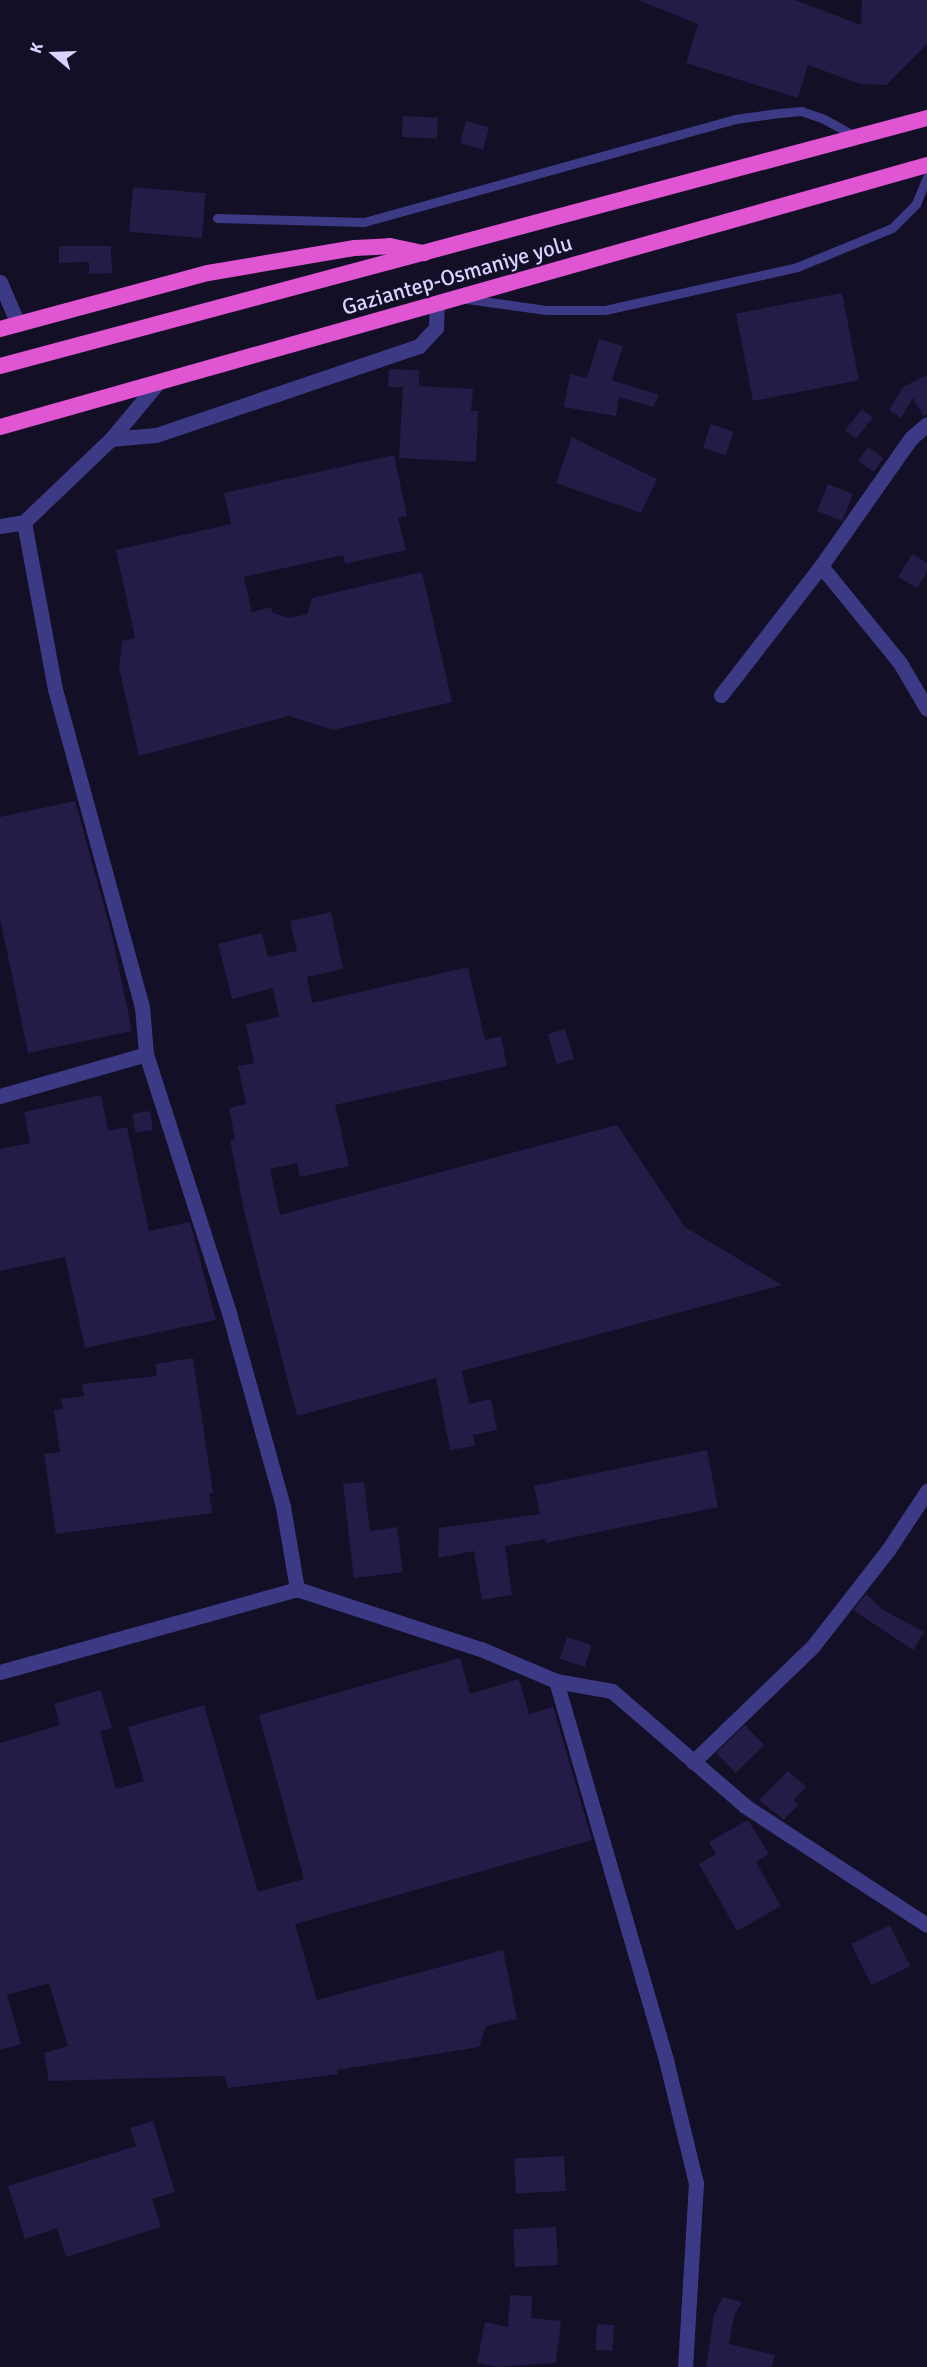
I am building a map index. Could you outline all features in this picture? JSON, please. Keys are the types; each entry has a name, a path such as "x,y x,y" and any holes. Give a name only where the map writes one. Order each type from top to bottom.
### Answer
{"highway":[{"name":"Gaziantep-Osmaniye yolu","path":"0,366 428,254 927,118"},
{"name":"Gaziantep-Osmaniye yolu","path":"0,427 156,385 927,165"},
{"path":"0,329 208,273 355,248 390,246 428,254"}],"street":[{"path":"0,282 18,324"},
{"path":"111,439 156,435 419,346 436,328 437,304"},
{"path":"0,526 24,522 111,439 156,385"},
{"path":"721,695 822,566 905,447 927,424"},
{"path":"24,522 55,689 142,1007 146,1054 229,1313 283,1507 297,1589"},
{"path":"822,566 900,663 927,709"},
{"path":"0,1095 146,1054"},
{"path":"693,1762 813,1646 888,1550 927,1491"},
{"path":"0,1672 297,1589 481,1649 556,1680 612,1691 745,1806 927,1925"},
{"path":"556,1680 666,2060 696,2183 685,2367"}],"lane":[{"path":"218,218 364,222 405,214 735,119 779,113 801,111 824,118 856,137"},
{"path":"459,298 546,310 605,310 797,267 892,228 916,204 927,177"}],"building":[{"path":"638,0 795,0 861,25 862,0 927,0 927,44 886,85 860,84 808,65 798,98 686,63 698,24"},
{"path":"403,116 438,118 437,139 402,137"},
{"path":"466,121 489,127 483,149 460,143"},
{"path":"133,187 206,193 202,238 129,232"},
{"path":"59,246 111,246 112,273 89,274 89,262 59,263"},
{"path":"842,293 859,380 753,401 736,314"},
{"path":"599,339 623,346 612,380 659,395 653,407 619,397 616,416 564,407 570,374 587,378"},
{"path":"389,369 419,370 419,386 473,389 471,411 478,411 476,462 399,458 403,387 388,387"},
{"path":"927,375 927,414 923,416 913,398 901,418 889,410 903,387"},
{"path":"862,409 873,418 856,439 845,430"},
{"path":"711,424 734,432 726,455 703,448"},
{"path":"572,437 657,479 641,513 556,483"},
{"path":"868,447 884,458 874,472 858,461"},
{"path":"394,455 407,516 398,518 406,550 345,564 343,555 244,577 252,612 271,607 273,613 290,618 307,614 312,598 422,572 452,702 333,730 289,716 139,756 119,668 122,641 135,638 116,550 231,524 224,493"},
{"path":"828,484 853,494 842,521 817,511"},
{"path":"912,554 927,563 927,572 917,588 898,577"},
{"path":"75,801 112,935 132,1031 28,1053 0,918 0,817"},
{"path":"331,912 343,969 307,977 312,1003 468,967 485,1040 501,1036 507,1066 335,1105 349,1166 300,1177 297,1163 270,1169 280,1215 617,1125 685,1227 782,1285 462,1371 469,1404 491,1399 497,1430 473,1435 475,1446 450,1450 436,1378 297,1416 247,1224 230,1140 235,1139 229,1108 246,1104 238,1066 254,1063 246,1024 279,1017 273,988 232,999 218,944 262,933 268,957 297,951 290,921"},
{"path":"565,1029 574,1059 557,1064 548,1034"},
{"path":"101,1095 108,1131 127,1127 149,1231 190,1222 216,1320 85,1348 65,1257 0,1271 0,1149 30,1143 24,1112"},
{"path":"150,1111 153,1130 135,1133 132,1114"},
{"path":"193,1358 213,1493 209,1493 212,1513 56,1534 44,1454 60,1452 54,1410 63,1409 61,1399 84,1396 82,1384 157,1376 156,1364"},
{"path":"707,1450 718,1507 546,1543 545,1539 505,1546 512,1595 482,1600 474,1551 438,1558 439,1528 540,1514 534,1486"},
{"path":"364,1482 370,1531 397,1527 403,1572 354,1578 343,1484"},
{"path":"866,1594 882,1609 924,1632 913,1650 853,1610"},
{"path":"567,1637 592,1645 585,1667 560,1659"},
{"path":"460,1658 470,1694 519,1679 529,1714 553,1707 592,1840 295,1924 317,2000 503,1950 517,2019 486,2026 479,2047 337,2070 338,2074 228,2088 224,2076 49,2081 44,2053 68,2046 49,1983 7,1995 21,2044 0,2050 0,1743 60,1725 54,1704 101,1690 112,1728 100,1731 116,1789 144,1781 128,1727 204,1705 258,1892 304,1879 259,1715"},
{"path":"745,1725 764,1745 736,1773 716,1753"},
{"path":"788,1771 806,1787 794,1800 798,1805 784,1820 759,1800"},
{"path":"748,1820 769,1854 756,1862 781,1906 737,1931 699,1864 716,1854 709,1842"},
{"path":"890,1925 910,1966 872,1985 851,1944"},
{"path":"153,2121 175,2192 152,2199 161,2227 66,2257 57,2228 25,2239 8,2186 136,2146 130,2128"},
{"path":"564,2156 566,2191 516,2194 514,2159"},
{"path":"556,2227 558,2265 515,2267 513,2229"},
{"path":"510,2295 532,2296 531,2318 561,2321 556,2363 497,2367 477,2363 485,2322 508,2327"},
{"path":"723,2297 742,2302 734,2316 729,2344 775,2355 772,2367 706,2367 714,2315"},
{"path":"597,2324 614,2325 613,2351 596,2350"}]}
